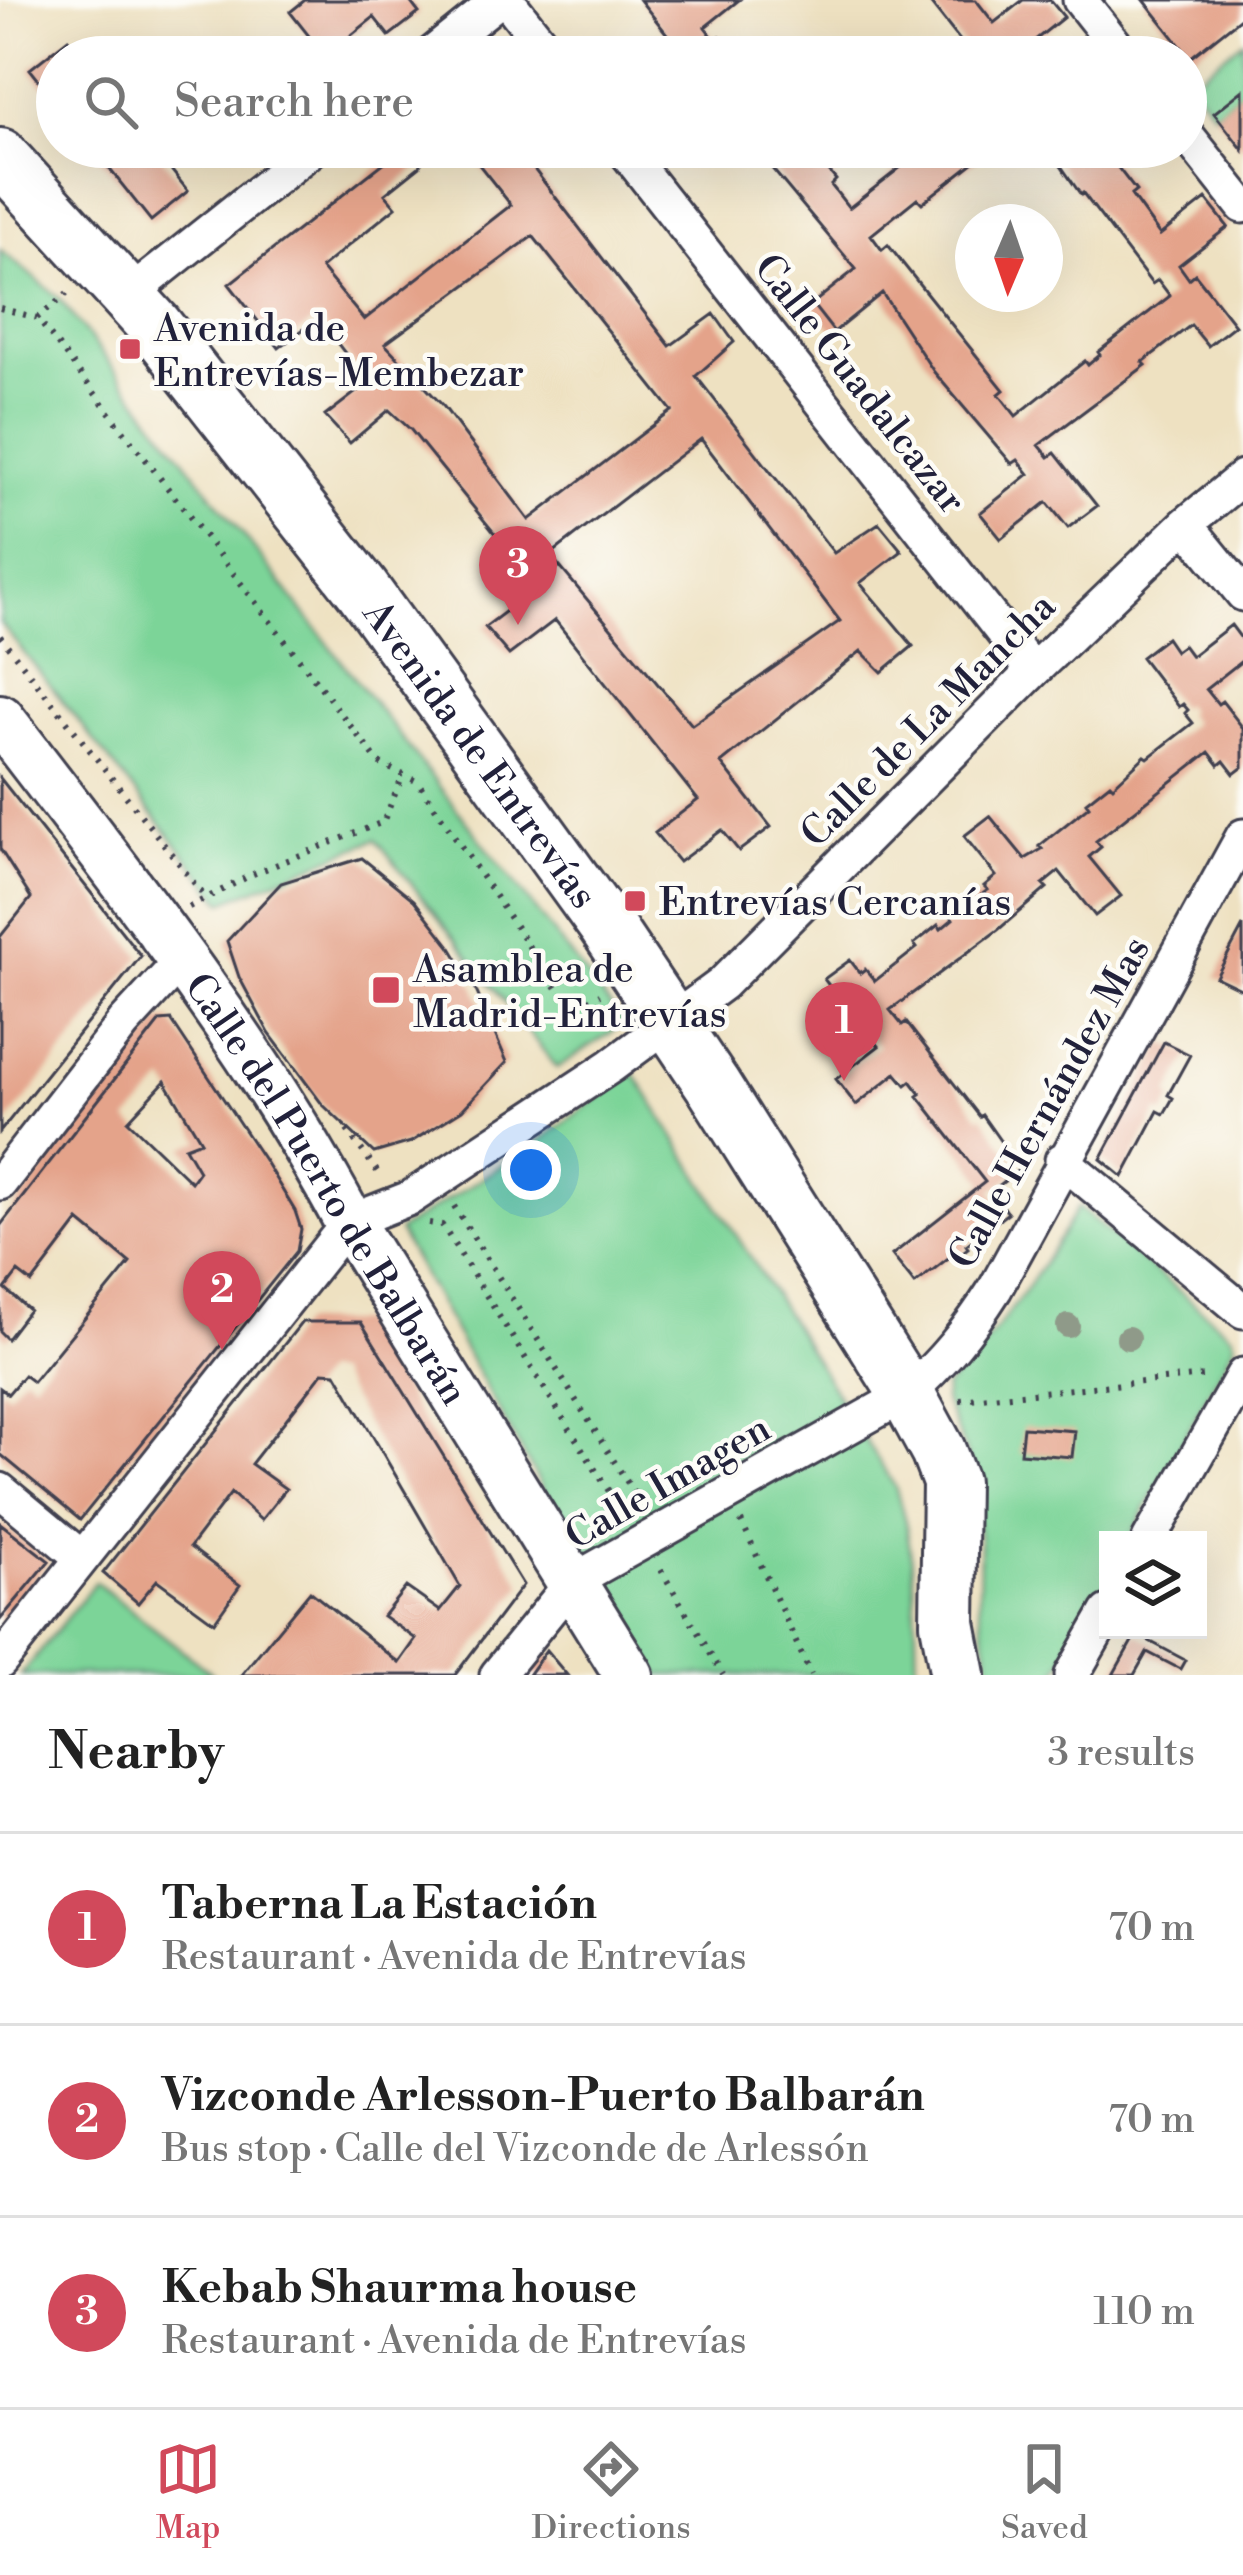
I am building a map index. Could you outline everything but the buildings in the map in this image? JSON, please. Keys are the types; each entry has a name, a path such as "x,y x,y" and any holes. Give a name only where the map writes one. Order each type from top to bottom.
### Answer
{"main road":[{"name":"Avenida de Entrevías","path":"0,156 104,291 362,589 639,973 926,1398 950,1482 948,1623 958,1675"}],"street":[{"path":"1080,0 1108,36"},
{"path":"451,36 484,5 525,36"},
{"path":"1207,161 1243,206"},
{"path":"104,291 284,168"},
{"name":"Calle Guadalcazar","path":"638,168 1033,671"},
{"name":"Calle de La Mancha","path":"349,1222 425,1203 722,984 1033,671 1186,524 1243,477"},
{"path":"1186,524 1243,594"},
{"name":"Calle del Puerto de Balbarán","path":"0,719 183,959 316,1162 628,1675"},
{"name":"Calle Hernández Mas","path":"926,1398 945,1360 969,1330 1243,836"},
{"path":"0,1184 124,1023 183,959"},
{"path":"1062,1160 1243,1311"},
{"path":"0,1662 349,1222"},
{"path":"1154,1531 1232,1375"},
{"name":"Calle Imagen","path":"496,1675 573,1581 628,1548 926,1398"},
{"path":"0,1490 81,1557"},
{"path":"1072,1675 1099,1628"}],"path":[{"path":"0,308 37,318 104,291"},
{"path":"37,318 379,763 418,782 571,1010 639,973"},
{"path":"0,637 206,898"},
{"path":"182,910 253,874 383,822 403,775"},
{"path":"642,1505 453,1204 425,1203 425,1223 442,1225 620,1509 628,1548 642,1566 659,1567 723,1675"},
{"path":"926,1398 1232,1375"},
{"path":"738,1514 811,1675"}],"green space":[{"path":"1243,41 1243,90 1214,113 1207,104 1207,69"},
{"path":"0,250 58,297 624,1024 557,1068 376,839 223,902 0,623"},
{"path":"633,1071 895,1487 911,1556 917,1675 647,1675 398,1231 536,1144"},
{"path":"1078,1207 1232,1335 1235,1344 1134,1531 1099,1531 1099,1594 1055,1675 992,1675 979,1605 980,1541 967,1455 944,1401 945,1388 1017,1302"},
{"path":"95,1582 214,1675 21,1675"}],"place":[{"name":"Avenida de Entrevías-Membezar","path":"130,349"},
{"name":"Kebab Shaurma house","path":"518,625"},
{"name":"Entrevías Cercanías","path":"635,901"},
{"name":"Asamblea de Madrid-Entrevías","path":"386,990"},
{"name":"Taberna La Estación","path":"844,1081"},
{"name":"Vizconde Arlesson-Puerto Balbarán","path":"222,1350"}]}
